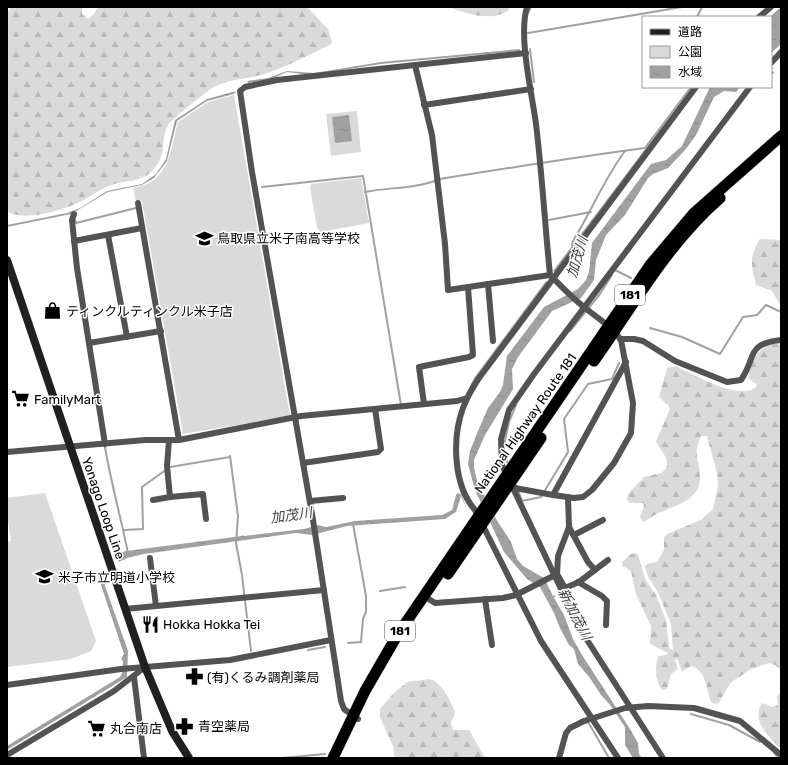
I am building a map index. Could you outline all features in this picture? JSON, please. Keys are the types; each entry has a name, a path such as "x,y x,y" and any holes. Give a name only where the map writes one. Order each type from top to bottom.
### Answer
{"highway":[{"name":"National Highway Route 181","path":"615,332 650,265 694,213 781,136"},
{"name":"National Highway Route 181","path":"341,758 375,673 481,518 511,480 615,332 652,276 688,231 718,200 781,146"},
{"name":"National Highway Route 181","path":"333,758 356,718"}],"main road":[{"name":"Yonago Loop Line","path":"7,260 145,667 172,731 189,758"}],"street":[{"path":"527,7 524,17 526,53 536,125 553,278 583,307 615,332 643,341 675,361 727,382 741,380 757,347 781,340"},
{"path":"760,16 771,7"},
{"path":"772,59 781,52"},
{"path":"356,718 343,707 296,418 252,172 240,91 245,87 277,80 526,53"},
{"path":"416,65 432,135 445,244 448,290 488,284 553,278"},
{"path":"424,105 531,88"},
{"path":"618,758 594,718 540,641 481,518 465,495 458,462 458,430 467,398 479,378 695,88"},
{"path":"663,758 628,708 580,629 521,506 511,480 502,465 501,439 509,410 583,307 749,88"},
{"path":"138,203 161,331 178,440"},
{"path":"74,214 72,220 74,241 105,444"},
{"path":"74,241 142,228"},
{"path":"108,235 127,337"},
{"path":"488,284 493,341"},
{"path":"424,404 419,367 473,355 468,287"},
{"path":"89,343 161,331"},
{"path":"511,480 553,495 583,497 592,490 614,463 629,438 633,403 626,362 615,332"},
{"path":"553,495 626,362"},
{"path":"7,452 178,440 296,418 457,401 467,398"},
{"path":"303,463 378,452 381,449 375,409"},
{"path":"168,440 167,466 170,497"},
{"path":"153,500 202,494 206,518"},
{"path":"554,576 558,556 569,527 568,497"},
{"path":"310,501 343,498"},
{"path":"574,535 603,520"},
{"path":"569,527 588,562 595,570"},
{"path":"150,558 156,606"},
{"path":"554,576 565,588 578,582 608,560"},
{"path":"427,598 435,603 486,599 518,594 554,576"},
{"path":"578,582 602,596 607,602 606,625"},
{"path":"125,609 324,590"},
{"path":"486,599 492,644"},
{"path":"7,684 145,667 230,660 331,640"},
{"path":"7,755 114,692 145,667"},
{"path":"134,677 144,758"},
{"path":"559,758 566,733 570,728 594,718 628,708 648,706 694,708 733,718 746,725 781,755"}],"green space":[{"path":"11,7 84,7 82,9 82,14 88,19 94,14 98,7 307,7 328,29 332,42 330,45 279,69 261,75 226,82 210,89 168,125 165,131 162,154 157,166 146,176 136,180 106,187 82,201 66,208 44,214 23,216 7,211 7,13"},
{"path":"448,7 508,7 509,10 495,16 479,16"},
{"name":"鳥取県立米子南高等学校","path":"234,95 290,416 183,434 142,201 136,201 133,188 145,185 155,179 161,172 170,154 178,122 208,102"},
{"path":"357,111 361,152 331,156 326,114"},
{"path":"361,178 369,223 321,232 317,228 310,187 311,184"},
{"path":"760,239 781,240 781,306 772,291 756,285 752,261 756,245"},
{"path":"777,344 781,345 781,670 775,665 769,663 751,669 730,683 719,703 714,704 711,702 701,672 692,666 682,671 677,658 675,660 678,669 671,674 667,689 662,690 657,678 657,660 658,656 666,655 668,653 650,644 651,626 636,594 631,571 623,566 622,562 631,554 637,553 645,579 656,595 666,620 669,648 673,650 671,624 658,592 648,577 645,567 647,564 657,562 664,550 664,538 667,534 701,520 713,509 718,486 717,473 707,436 701,436 698,442 697,452 700,478 699,485 692,497 643,522 640,517 644,506 643,503 629,503 627,499 628,494 644,477 661,473 667,465 667,461 656,441 670,409 668,405 659,397 667,368 676,366 705,380 729,389 741,391 750,390 757,386 757,384 748,379 753,360 765,347"},
{"name":"米子市立明道小学校","path":"45,493 96,641 91,651 71,659 7,667 7,542 11,541 7,514 7,498"},
{"path":"430,679 435,681 442,688 453,707 455,712 451,723 453,730 469,730 485,758 395,758 393,746 380,717 380,709 392,695 407,682"},
{"path":"781,691 781,749 763,729 760,723 759,710 762,703 773,707 778,705 777,697"}],"water":[{"path":"781,7 781,44 772,52 772,16"},
{"path":"520,49 520,51 381,64 310,75 287,72 269,80 248,83 247,81 268,78 287,71 314,73 381,62"},
{"path":"691,88 694,88 556,272 553,271"},
{"path":"710,88 739,88 736,92 724,91 714,97 696,135 686,149 668,168 653,174 648,178 625,215 606,235 596,260 594,280 581,298 552,311 518,357 512,369 513,389 485,435 474,460 477,481 496,519 511,542 517,559 523,566 544,578 553,596 556,595 554,598 564,615 573,639 638,743 639,754 642,758 633,758 625,745 625,727 590,678 578,664 574,649 569,645 540,587 527,579 504,552 475,490 468,464 470,451 488,408 500,392 503,385 507,356 544,307 578,289 586,280 589,272 592,243 651,164 666,160 682,146"},
{"path":"236,91 234,94 207,101 177,121 167,161 154,178 142,185 108,192 71,214 7,227 7,225 67,213 80,208 107,191 142,184 156,174 166,159 175,120 207,99"},
{"path":"349,115 352,141 335,143 332,117"},
{"path":"546,281 548,282 465,396 474,378"},
{"path":"459,488 468,512 461,496 456,512 445,519 347,526 312,535 296,533 144,554 127,558 119,562 116,554 126,551 242,535 304,529 318,525 326,527 355,521 442,515 452,510 456,495 458,493 461,495"},
{"path":"102,571 105,586 128,651 127,677 7,750 7,746 120,677 122,673 123,661 121,659 124,654 98,576"}],"waterway":[{"path":"528,13 531,7"},
{"path":"528,33 682,7"},
{"path":"698,16 702,7"},
{"path":"530,49 534,82"},
{"path":"365,192 422,185 440,179 645,148 690,88"},
{"name":"加茂川","path":"574,246 572,245 573,241 617,162 625,151"},
{"path":"262,187 363,176 401,405"},
{"path":"75,220 76,223 136,208"},
{"path":"549,220 591,212"},
{"path":"615,270 631,278"},
{"path":"570,331 600,294 612,275"},
{"path":"650,328 682,337 720,354 743,317 757,315 766,305 781,312"},
{"path":"522,501 541,497 568,452 564,419 588,384 612,379 619,363"},
{"path":"504,445 509,422 516,405"},
{"path":"105,447 128,553"},
{"path":"504,449 508,464"},
{"path":"230,456 238,516 236,543 242,575 251,651"},
{"path":"124,530 143,529 142,487 170,467 230,457"},
{"path":"515,482 522,501"},
{"path":"348,643 361,642 363,619 366,612 366,596 353,524"},
{"path":"380,591 405,587"},
{"path":"308,650 325,647"},
{"path":"691,714 729,725 760,742"},
{"path":"586,723 588,722 609,758"},
{"path":"774,753 779,758"},
{"path":"282,758 325,754"}],"place":[{"name":"鳥取県立米子南高等学校","path":"204,238"},
{"name":"ティンクルティンクル米子店","path":"53,311"},
{"name":"FamilyMart","path":"21,399"},
{"name":"米子市立明道小学校","path":"45,577"},
{"name":"Hokka Hokka Tei","path":"150,624"},
{"name":"(有)くるみ調剤薬局","path":"194,677"},
{"name":"青空薬局","path":"185,726"},
{"name":"丸合南店","path":"97,728"}],"water label":[{"name":"新加茂川","path":"575,614"}]}
